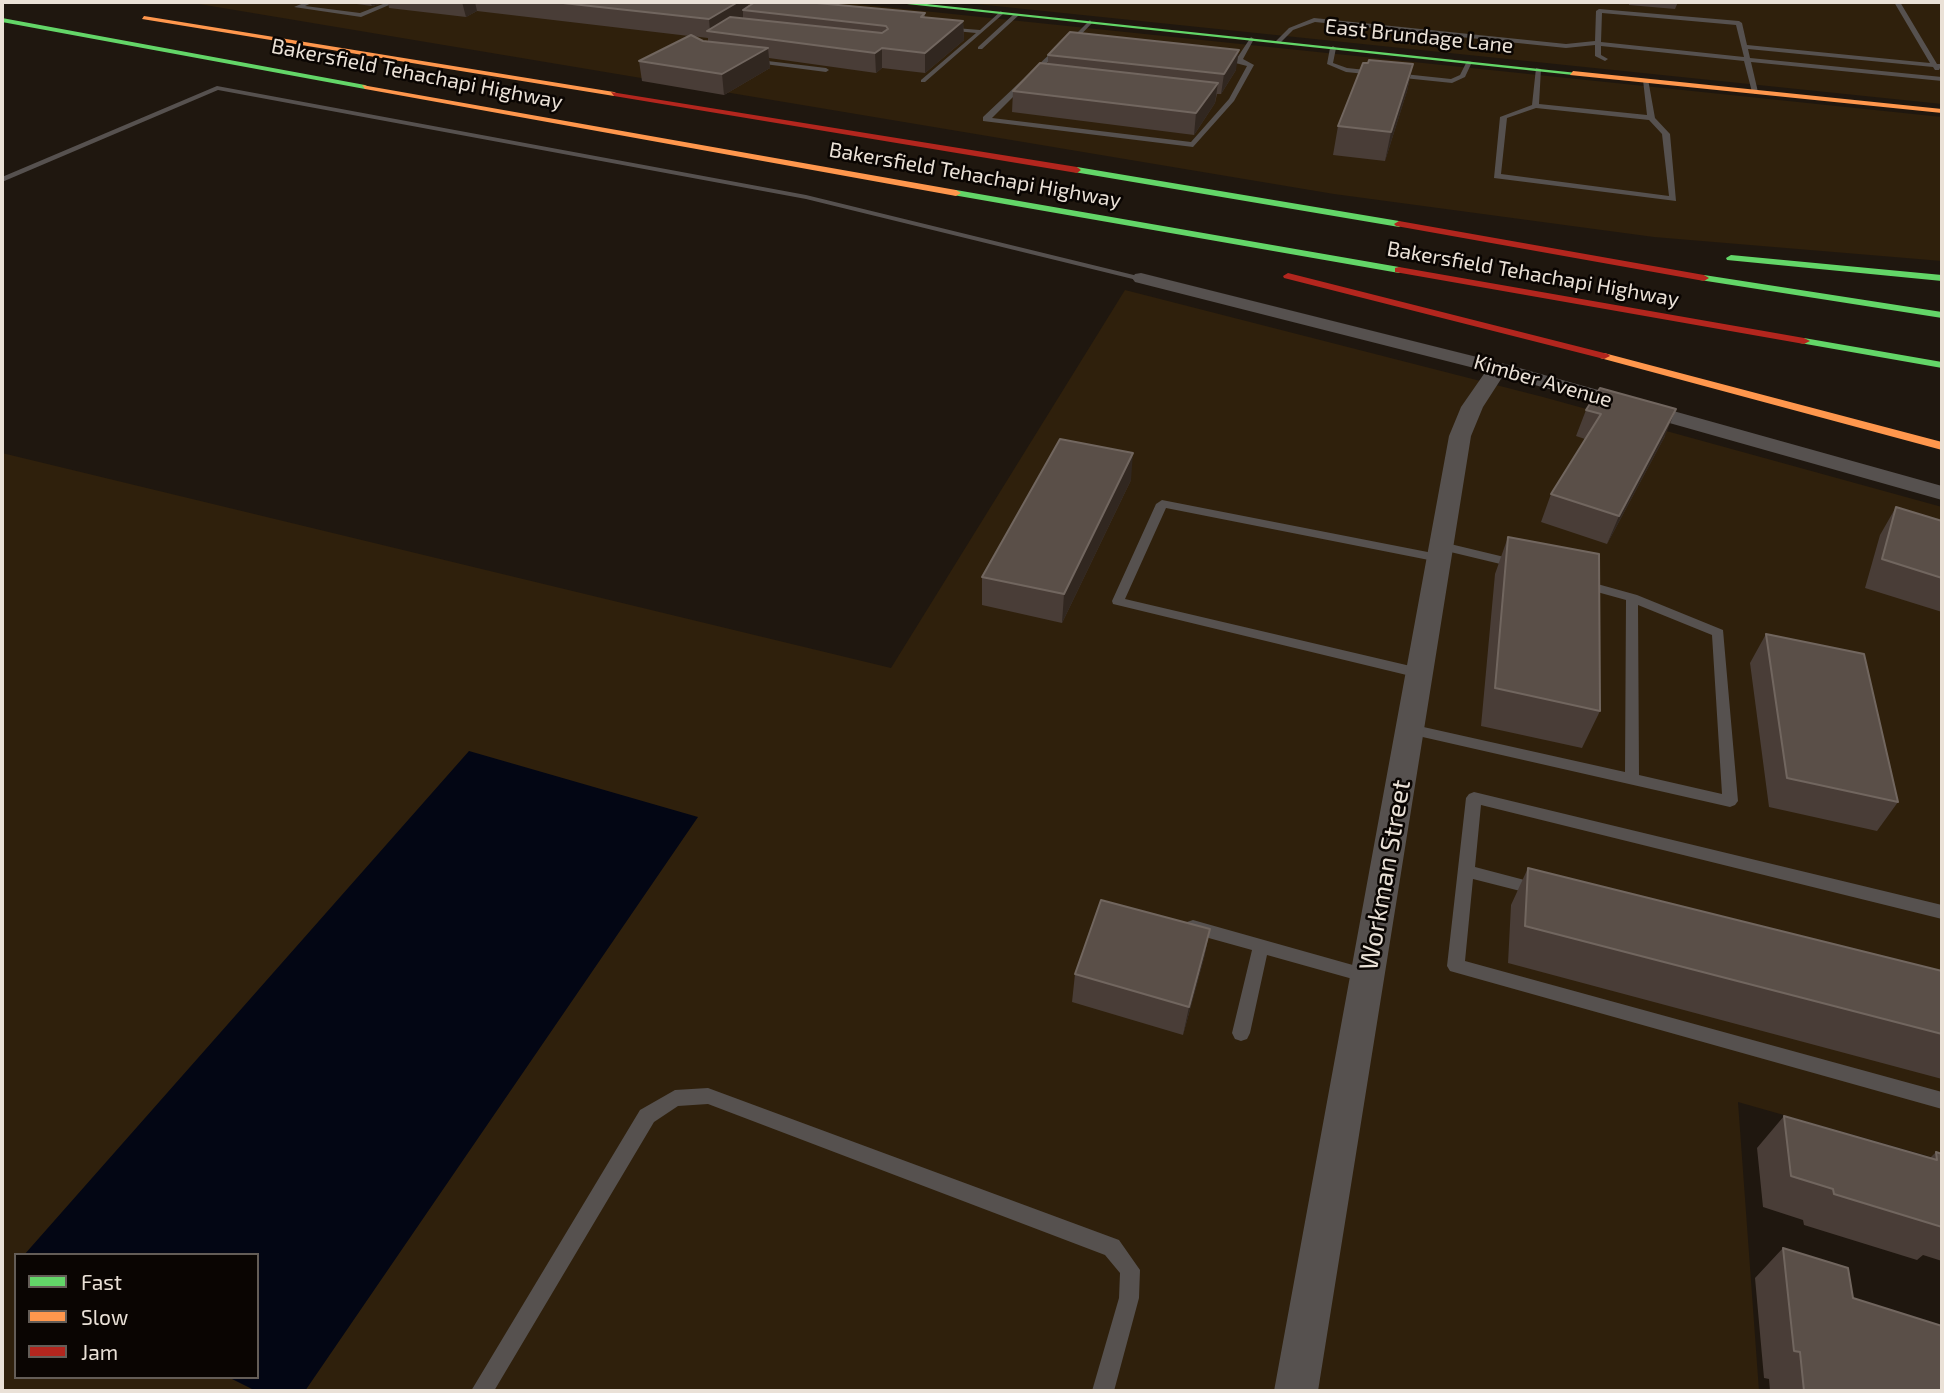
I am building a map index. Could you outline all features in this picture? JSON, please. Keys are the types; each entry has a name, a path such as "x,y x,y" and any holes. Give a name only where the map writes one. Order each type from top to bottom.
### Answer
{"main road":[{"name":"East Brundage Lane","path":"891,2 1942,111"},
{"name":"Bakersfield Tehachapi Highway","path":"129,16 1257,199 1709,279 1942,315"},
{"name":"Bakersfield Tehachapi Highway","path":"2,20 847,173 1942,365"},
{"path":"847,173 913,192 1124,239"},
{"path":"1257,199 1349,208 1605,244"},
{"path":"1709,256 1942,278"},
{"path":"1269,271 1523,334 1942,446"}],"street":[{"name":"Kimber Avenue","path":"1141,278 1498,368 1942,493"},
{"name":"Workman Street","path":"1296,1391 1460,436 1472,407 1498,368"}],"lane":[{"path":"311,2 297,7 361,15 393,2"},
{"path":"1278,42 1291,29 1314,20 1566,46 1598,44 1942,79 1938,65 1897,2"},
{"path":"1605,59 1598,56 1599,11 1740,23 1755,92"},
{"path":"923,81 981,32 1009,14"},
{"path":"980,48 1009,14"},
{"path":"1090,22 986,119 1193,145 1232,100 1251,65 1239,60 1213,57"},
{"path":"941,27 981,32"},
{"path":"1239,60 1251,39"},
{"path":"1072,41 1085,43"},
{"path":"1745,47 1938,65"},
{"path":"746,61 826,70"},
{"path":"1535,106 1538,69"},
{"path":"1030,78 1044,79"},
{"path":"1646,80 1651,118 1666,134 1673,199 1497,176 1504,117 1535,106 1651,118"},
{"path":"2,180 217,88 806,197 1141,278"},
{"path":"1219,99 1232,100"},
{"path":"1419,673 1118,601 1162,504 1530,568"},
{"path":"1410,729 1730,801 1718,633 1632,598 1569,579"},
{"path":"1632,598 1632,778"},
{"path":"1942,912 1474,798 1456,966 1942,1101"},
{"path":"1467,871 1559,895"},
{"path":"1173,921 1367,976"},
{"path":"1241,1033 1261,946"},
{"path":"482,1391 647,1116 675,1098 709,1096 1112,1247 1130,1270 1129,1298 1103,1391"}],"shaded area":[{"path":"187,2 837,2 1942,117 1942,261 1654,237 1334,194"},
{"path":"957,2 1942,2 1942,104"},
{"path":"1125,290 1543,397 1942,507 1942,1160 1738,1102 1759,1391 2,1391 2,453 891,668"},
{"path":"469,751 698,817 305,1391 256,1391 232,1379 259,1379 259,1253 26,1253"}],"building":[{"path":"554,2 738,2 709,19"},
{"path":"755,2 806,2 925,13 921,17 963,21 925,53 882,48 875,53 707,31 730,17 882,33 888,29 886,26 743,10"},
{"path":"1070,32 1239,50 1224,74 1048,55"},
{"path":"691,35 703,41 768,48 722,74 639,61"},
{"path":"1369,60 1413,64 1391,132 1338,126 1363,63 1368,63"},
{"path":"1040,63 1218,83 1196,113 1013,91"},
{"path":"1600,388 1676,409 1619,516 1551,494 1601,414 1586,410"},
{"path":"1060,439 1133,453 1064,594 982,577"},
{"path":"1896,507 1942,521 1942,578 1882,559"},
{"path":"1508,537 1599,554 1600,711 1495,688"},
{"path":"1766,634 1864,654 1898,802 1787,778"},
{"path":"1528,868 1942,971 1942,1034 1525,926"},
{"path":"1101,900 1210,929 1189,1007 1075,974"},
{"path":"1784,1116 1937,1160 1936,1152 1942,1154 1942,1227 1834,1194 1833,1189 1791,1176"},
{"path":"1783,1248 1848,1268 1853,1298 1942,1326 1942,1391 1804,1391 1800,1352 1794,1351"}],"traffic: fast":[{"path":"891,2 1573,73"},
{"path":"2,20 365,87"},
{"path":"1077,170 1399,224"},
{"path":"956,193 1399,270"},
{"path":"1731,258 1942,278"},
{"path":"1704,278 1942,315"},
{"path":"1804,341 1942,365"}],"traffic: slow":[{"path":"144,18 614,94"},
{"path":"1573,73 1942,111"},
{"path":"365,87 956,193"},
{"path":"1604,356 1942,446"}],"traffic: jam":[{"path":"614,94 1077,170"},
{"path":"1399,224 1704,278"},
{"path":"1399,270 1804,341"},
{"path":"1288,276 1604,356"}]}
